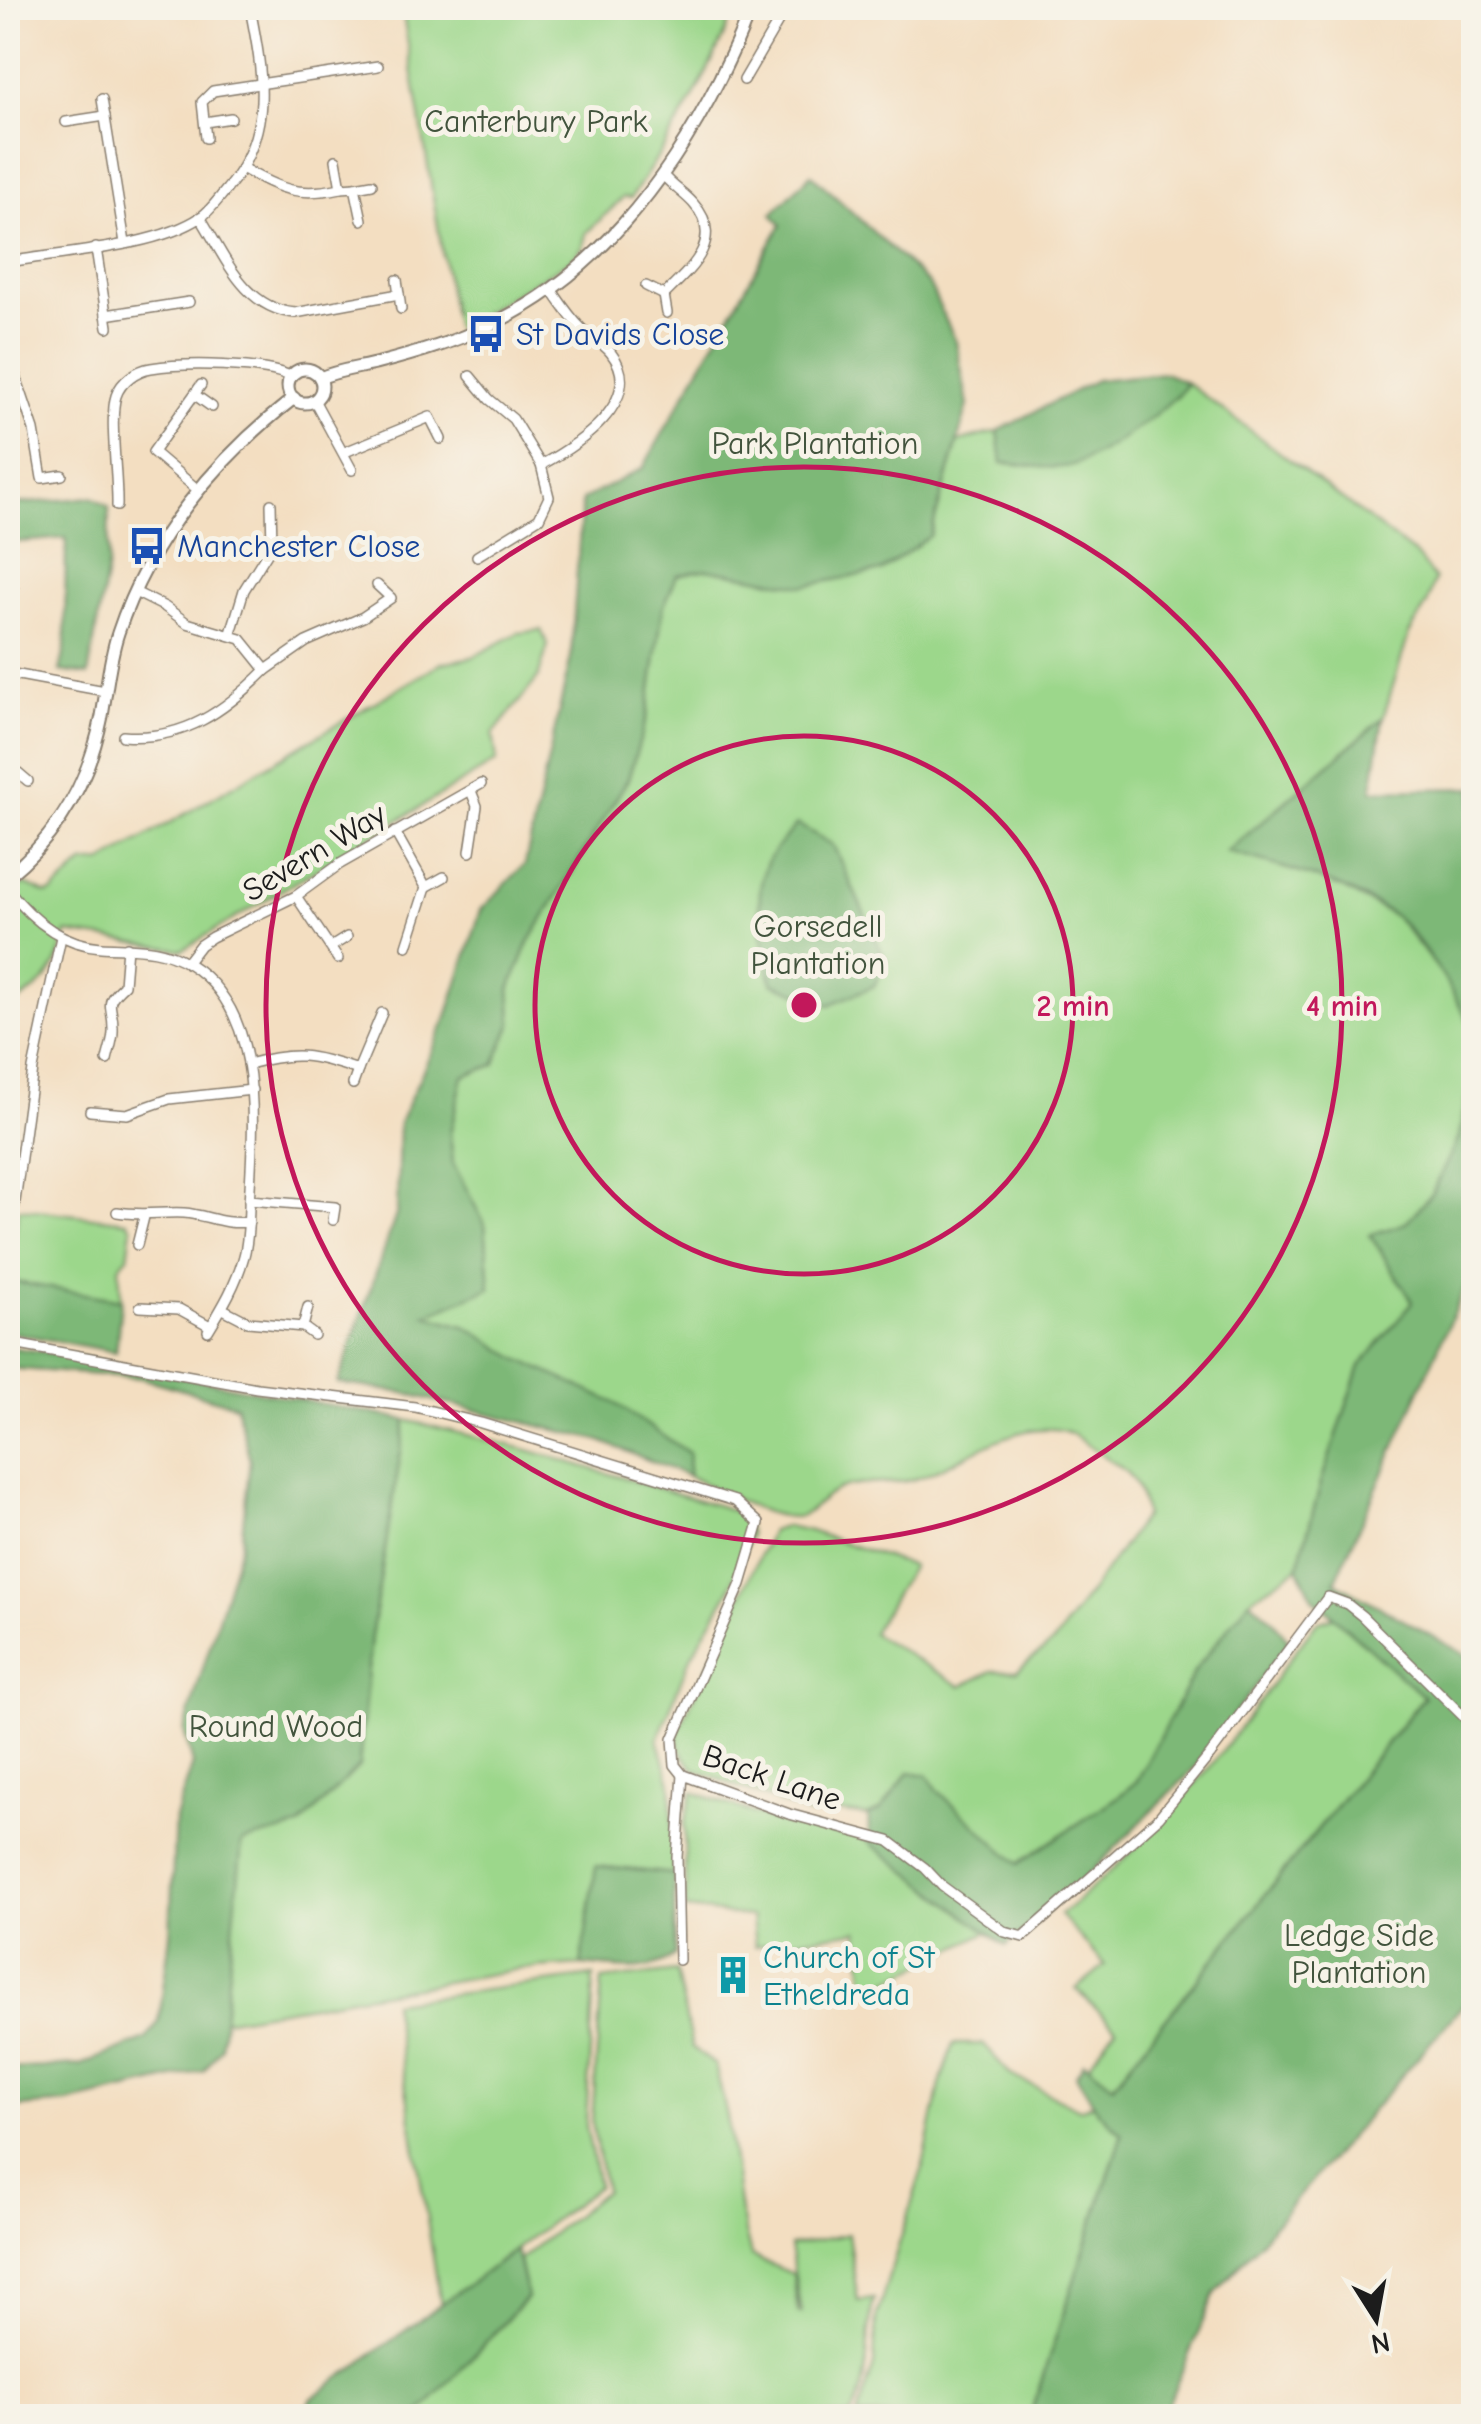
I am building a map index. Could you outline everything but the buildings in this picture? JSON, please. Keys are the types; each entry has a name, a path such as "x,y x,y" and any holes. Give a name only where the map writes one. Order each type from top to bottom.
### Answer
{"street":[{"path":"8,262 126,243 200,218 244,169 253,147 262,83 250,8"},
{"path":"117,506 114,415 116,394 128,378 149,368 230,367 269,369 292,376 306,370 320,378 445,344 495,322 551,289 617,231 663,176 696,126 750,8"},
{"path":"744,80 786,8"},
{"path":"206,138 202,102 213,90 365,73 378,66"},
{"path":"102,100 126,243"},
{"path":"66,122 105,116"},
{"path":"204,122 230,118"},
{"path":"336,160 341,188"},
{"path":"244,169 292,192 314,194 372,184"},
{"path":"663,176 694,204 708,228 706,246 694,267 664,296"},
{"path":"354,187 362,220"},
{"path":"200,218 246,290 281,312 399,294"},
{"path":"96,248 108,327"},
{"path":"397,280 400,309"},
{"path":"646,286 664,296"},
{"path":"541,465 607,416 617,401 620,386 612,354 580,327 551,289"},
{"path":"664,296 667,313"},
{"path":"106,315 139,305 189,302"},
{"path":"8,340 11,362 34,430 42,478 62,475"},
{"path":"292,376 288,388 294,398 304,403 314,400 322,388 320,378"},
{"path":"470,376 489,399 513,418 541,465 549,491 544,513 477,556"},
{"path":"198,490 153,452 202,384"},
{"path":"195,396 212,406"},
{"path":"8,876 42,844 73,801 91,761 119,630 165,535 218,468 294,398"},
{"path":"314,400 352,470"},
{"path":"424,403 441,439"},
{"path":"345,452 430,417"},
{"path":"231,633 244,590 272,545 272,504"},
{"path":"123,736 168,736 224,709 266,670 306,642 362,617 391,598 377,585"},
{"path":"8,617 14,590"},
{"path":"135,592 187,623 231,633 247,644 266,670"},
{"path":"8,673 105,690"},
{"path":"8,764 28,781"},
{"name":"Severn Way","path":"187,962 212,937 296,896 327,872 481,784"},
{"path":"470,852 478,806 471,790"},
{"path":"395,832 426,887"},
{"path":"407,946 426,887 444,877"},
{"path":"8,888 38,922 61,937 89,946 164,952 187,962 208,978 228,1005 248,1064 252,1090 249,1222 244,1257 223,1308 209,1329 180,1309 140,1307"},
{"path":"296,896 338,958"},
{"path":"8,1253 34,1069 61,937"},
{"path":"331,947 347,937"},
{"path":"107,1060 114,1030 108,1007 112,996 124,985 127,947"},
{"path":"353,1084 382,1013"},
{"path":"248,1064 286,1054 308,1054 358,1070"},
{"path":"90,1110 126,1114 169,1099 252,1090"},
{"path":"333,1220 339,1192"},
{"path":"249,1200 335,1206"},
{"path":"117,1212 144,1217 189,1214 226,1224 249,1222"},
{"path":"138,1245 144,1217"},
{"path":"223,1308 248,1322 303,1326 314,1335"},
{"path":"303,1326 308,1308"},
{"name":"Back Lane","path":"8,1343 257,1388 415,1407 481,1423 736,1501 759,1523 740,1584 674,1739 676,1765 683,1775 789,1814 889,1840 1005,1932 1023,1937 1159,1817 1328,1597 1347,1604 1362,1616 1474,1727"},
{"path":"679,1960 677,1857 683,1775"}],"green space":[{"name":"Canterbury Park","path":"402,8 735,8 689,106 631,198 624,197 586,233 583,247 572,259 455,330"},
{"name":"Park Plantation","path":"811,174 929,284 956,342 968,405 930,536 881,571 803,586 707,569 677,575 663,608 647,717 628,779 529,942 510,989 512,1023 494,1065 463,1076 450,1134 453,1163 485,1225 490,1288 426,1315 467,1327 516,1358 613,1402 689,1453 688,1476 598,1440 404,1393 338,1383 397,1212 399,1123 446,1020 481,910 525,864 571,657 582,500 643,468 781,225 772,214"},
{"path":"1165,373 1187,383 1150,418 1102,451 1065,467 1002,463 998,431 1096,380"},
{"path":"1187,383 1415,554 1435,579 1427,604 1409,634 1383,718 1228,851 1331,882 1396,917 1447,980 1473,1030 1473,1061 1459,1137 1432,1193 1406,1223 1370,1235 1413,1302 1360,1366 1298,1567 1250,1600 1196,1669 1137,1781 1017,1864 940,1793 926,1775 909,1772 881,1810 868,1816 832,1811 811,1815 695,1770 682,1752 678,1731 771,1531 787,1526 810,1531 912,1566 872,1633 961,1686 992,1671 1017,1671 1055,1641 1145,1515 1139,1492 1125,1471 1065,1431 1028,1430 921,1477 846,1487 800,1516 782,1516 755,1508 688,1476 688,1453 467,1327 424,1315 490,1287 485,1225 453,1164 450,1134 463,1076 494,1065 512,1023 510,989 529,942 628,779 647,717 663,608 677,575 707,569 803,586 930,536 958,442 998,431 1003,463 1176,398"},
{"path":"92,497 109,507 108,565 88,675 60,671 65,649 66,538 8,543 8,505"},
{"path":"541,630 548,645 538,678 493,734 497,761 182,950 67,933 47,978 8,1008 8,893 25,884 47,894 53,892 83,864 103,862 442,663 473,657 518,633"},
{"path":"1383,718 1372,790 1473,788 1473,1030 1426,952 1393,915 1334,884 1227,852"},
{"name":"Gorsedell Plantation","path":"797,824 833,845 886,961 874,986 829,1005 772,983 763,938 759,907 762,877 773,853"},
{"name":"Ledge Side Plantation","path":"1473,1061 1473,1269 1335,1582 1473,1659 1473,1993 1214,2295 1163,2416 1030,2416 1122,2134 1099,2112 1076,2075 1084,2062 1113,2085 1424,1697 1313,1598 1298,1567 1360,1366 1413,1302 1370,1235 1406,1223 1432,1193 1459,1137"},
{"path":"18,1208 127,1221 132,1228 128,1257 119,1267 121,1300 9,1281"},
{"path":"9,1281 121,1300 116,1352 8,1332"},
{"name":"Round Wood","path":"8,1347 81,1357 406,1420 371,1636 359,1766 299,1827 242,1842 221,2047 204,2071 67,2103 8,2108 8,2069 80,2065 146,2039 159,2021 170,1935 175,1818 193,1764 184,1731 241,1543 250,1460 236,1405 141,1378 8,1368"},
{"path":"406,1420 521,1448 736,1511 745,1517 750,1535 729,1591 689,1660 658,1739 671,1783 674,1874 597,1867 581,1965 520,1969 224,2020 241,1842 299,1827 359,1766 371,1636"},
{"path":"1250,1600 1289,1641 1194,1769 1072,1891 1006,1946 870,1843 868,1816 881,1810 909,1772 927,1775 940,1793 1018,1864 1137,1781 1196,1669"},
{"path":"1335,1616 1424,1696 1112,2086 1087,2067 1116,2028 1076,1989 1105,1965 1060,1915 1173,1809 1221,1752 1317,1622"},
{"path":"693,1792 788,1825 858,1837 989,1931 866,1992 858,1931 755,1946 752,1917 686,1909 684,1824"},
{"path":"596,1866 674,1874 675,1955 643,1968 581,1965"},
{"path":"676,1971 692,2047 715,2065 751,2256 793,2274 801,2313 790,2246 848,2234 858,2301 874,2299 863,2385 851,2416 417,2416 527,2298 519,2260 605,2191 592,2123 602,1980"},
{"path":"594,1976 586,2125 598,2186 441,2306 392,2002"},
{"path":"953,2044 983,2044 1011,2075 1080,2109 1093,2103 1122,2134 1030,2416 857,2416 874,2365 876,2318 922,2170"},
{"path":"516,2250 527,2297 417,2416 302,2416 311,2399"}],"place":[{"name":"St Davids Close","path":"486,334"},
{"name":"Manchester Close","path":"147,546"},
{"name":"Church of St Etheldreda","path":"733,1975"}]}
